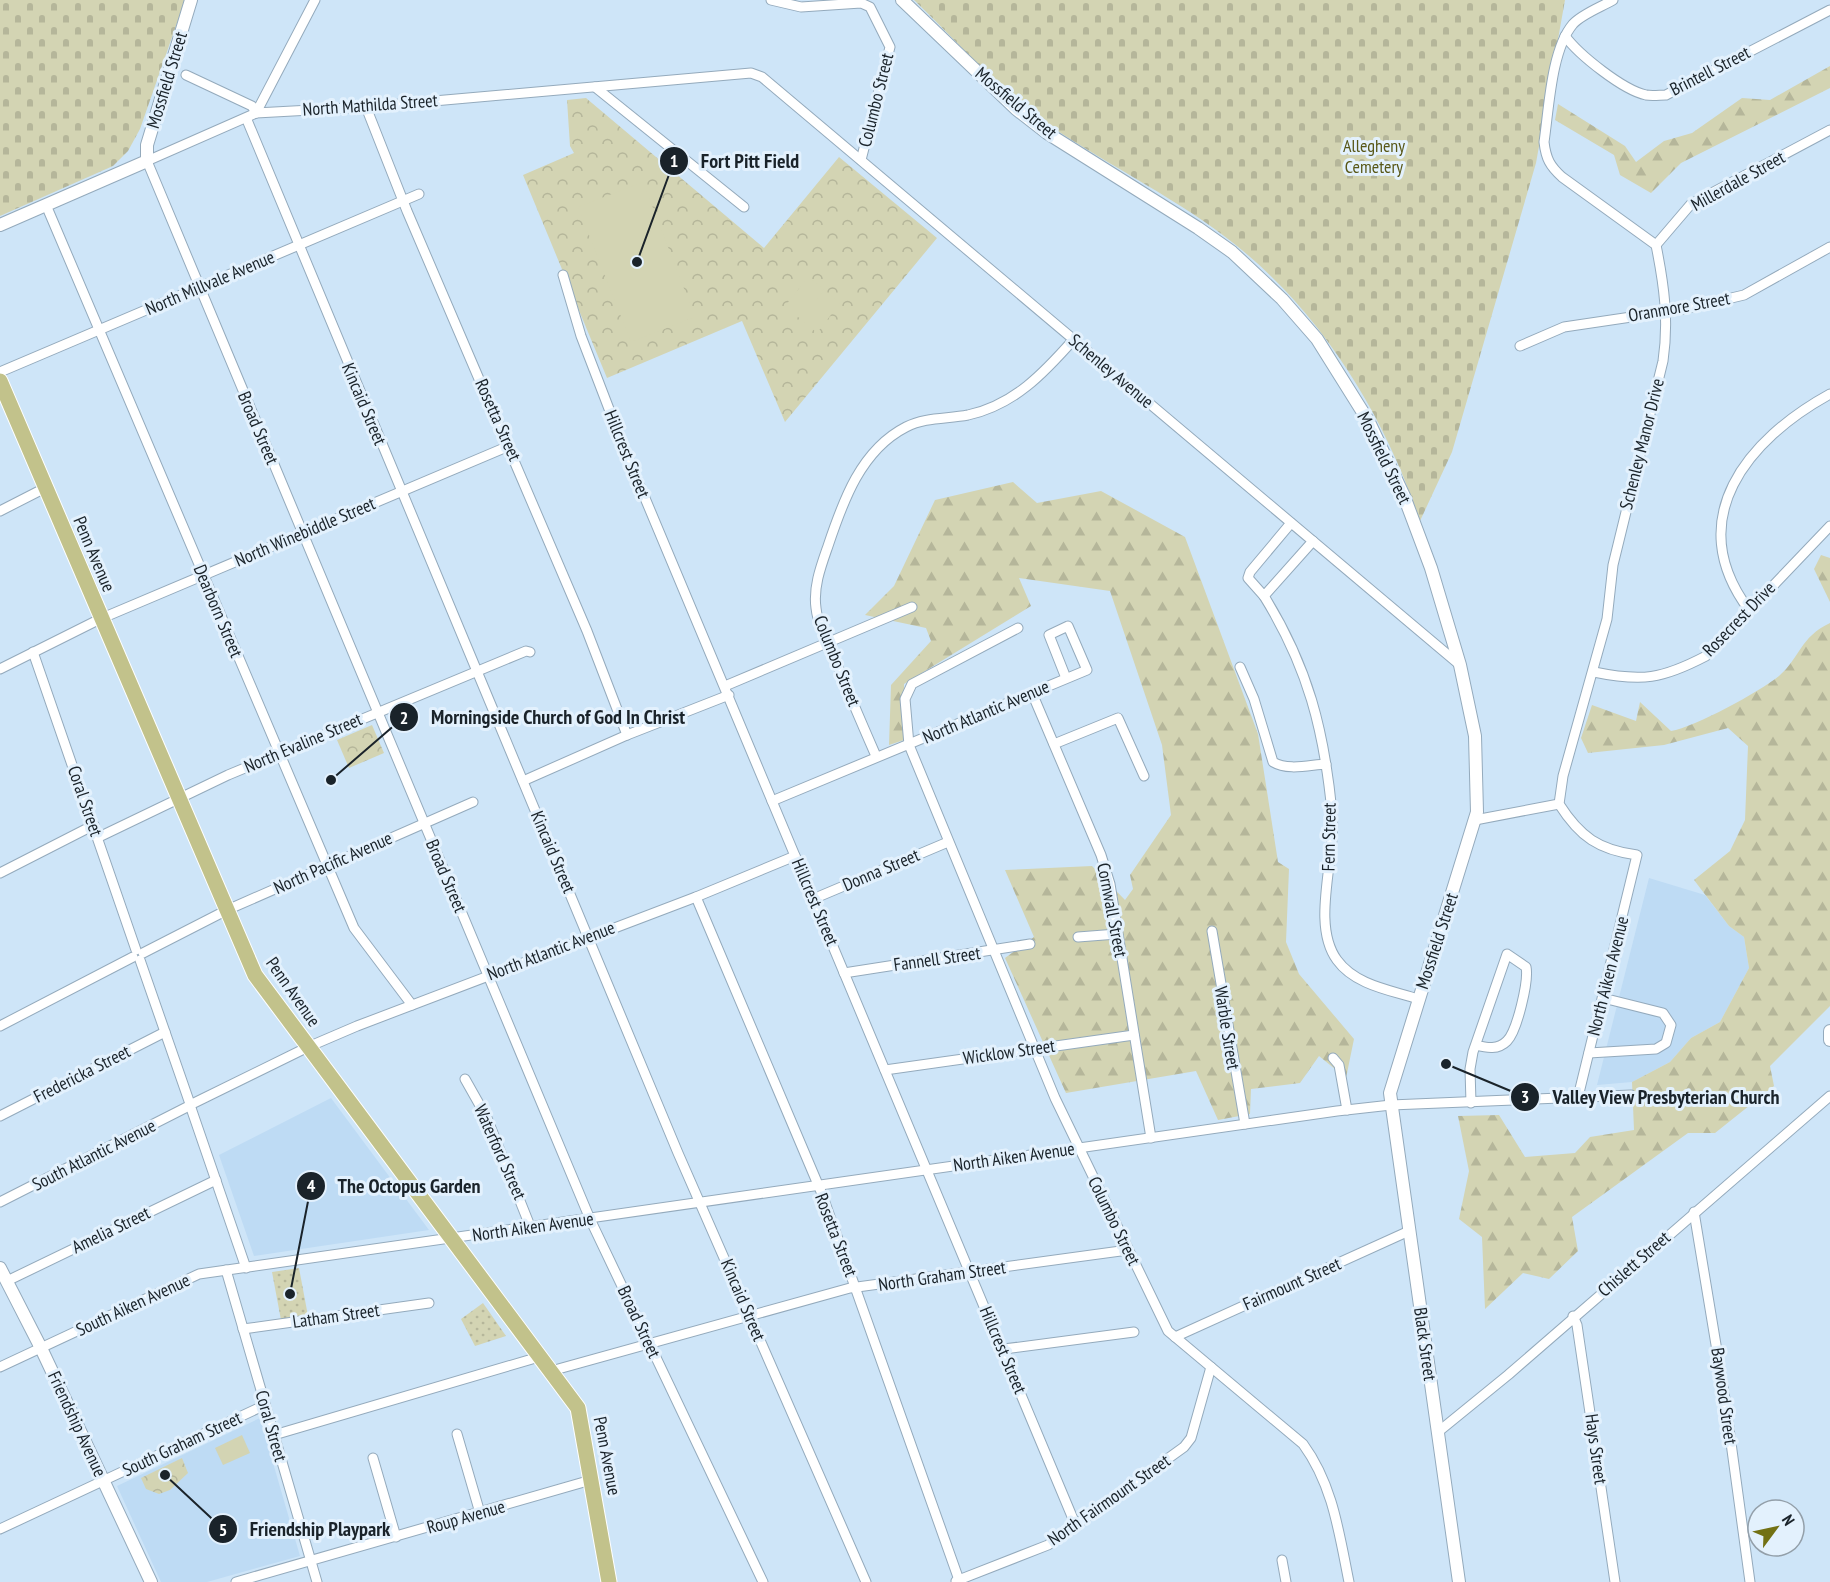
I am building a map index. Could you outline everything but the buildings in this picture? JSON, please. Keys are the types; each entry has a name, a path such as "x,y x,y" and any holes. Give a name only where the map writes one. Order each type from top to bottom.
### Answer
{"main road":[{"name":"Penn Avenue","path":"0,381 100,619 255,975 578,1408 609,1582"}],"street":[{"name":"Mossfield Street","path":"147,161 147,145 192,0"},
{"path":"0,225 247,120 256,113 315,0"},
{"name":"Columbo Street","path":"771,0 801,7 861,3 870,8 890,47 861,160"},
{"name":"Mossfield Street","path":"902,0 1016,109 1047,133 1232,252 1263,279 1304,323 1338,371 1386,456 1431,568 1460,665 1474,736 1475,820 1390,1093 1391,1105"},
{"path":"1612,0 1574,22 1564,36 1559,52 1544,142 1549,165 1656,245"},
{"name":"Brintell Street","path":"1564,36 1573,47 1630,89 1648,95 1666,95 1830,10"},
{"name":"North Mathilda Street","path":"256,113 366,107 751,73 762,77"},
{"path":"186,75 252,106 256,113"},
{"name":"Schenley Avenue","path":"762,77 1460,665"},
{"path":"595,87 744,207"},
{"name":"Rosetta Street","path":"366,107 452,318 510,446 587,631 627,735"},
{"name":"Kincaid Street","path":"247,120 700,1202 866,1582"},
{"name":"Millerdale Street","path":"1656,245 1691,204 1830,130"},
{"name":"Broad Street","path":"147,161 590,1219 763,1582"},
{"name":"North Millvale Avenue","path":"0,372 419,194"},
{"name":"Dearborn Street","path":"46,205 354,928 412,1005"},
{"name":"Schenley Manor Drive","path":"1559,804 1563,776 1607,620 1613,565 1663,361 1668,331 1666,294 1656,245"},
{"name":"Oranmore Street","path":"1520,346 1564,327 1718,303 1744,295 1830,247"},
{"name":"Hillcrest Street","path":"563,275 581,336 608,407 1004,1349 1076,1526"},
{"name":"Columbo Street","path":"876,756 828,643 816,608 817,578 842,502 866,463 889,438 907,426 932,418 969,415 1008,401 1033,383 1074,339"},
{"path":"1749,610 1733,584 1722,548 1722,520 1734,479 1759,447 1786,422 1830,394"},
{"name":"North Winebiddle Street","path":"0,669 100,619 510,446"},
{"path":"0,511 45,488"},
{"name":"Fern Street","path":"1291,523 1250,572 1248,578 1264,596 1302,668 1317,709 1333,815 1325,915 1326,939 1336,959 1350,976 1418,999"},
{"name":"Rosecrest Drive","path":"1594,672 1627,679 1645,678 1681,669 1706,656 1830,526"},
{"path":"1264,596 1313,542"},
{"path":"523,781 912,607"},
{"name":"North Atlantic Avenue","path":"772,801 1087,670 1068,626 1049,634 1066,678"},
{"name":"Columbo Street","path":"1018,628 912,684 904,699 909,745 1079,1148 1168,1331 1298,1439 1319,1466 1331,1495 1349,1582"},
{"name":"North Evaline Street","path":"99,837 177,798 279,753 476,670 526,651 530,652"},
{"name":"Coral Street","path":"33,652 99,837 246,1268"},
{"path":"1240,667 1254,699 1273,762 1280,767 1326,764"},
{"name":"Cornwall Street","path":"1032,693 1101,855 1110,884 1151,1138"},
{"path":"1054,744 1118,718 1144,776"},
{"name":"North Pacific Avenue","path":"0,1026 227,910 473,802"},
{"path":"1475,820 1559,804"},
{"name":"North Aiken Avenue","path":"1559,804 1585,837 1604,849 1637,855 1578,1097"},
{"path":"0,873 94,825"},
{"name":"Donna Street","path":"813,899 948,842"},
{"name":"North Atlantic Avenue","path":"308,1047 588,936 696,897 795,856"},
{"name":"Rosetta Street","path":"696,897 818,1186 856,1288 956,1581"},
{"name":"Warble Street","path":"1212,931 1245,1124"},
{"path":"1078,938 1118,934"},
{"name":"Fannell Street","path":"844,973 1030,944"},
{"path":"1471,1102 1470,1069 1476,1045 1507,954 1526,968 1529,979 1509,1039 1497,1047 1476,1045"},
{"path":"1589,1053 1656,1049 1666,1043 1671,1025 1663,1012 1603,998"},
{"path":"1830,1031 1830,1040"},
{"name":"Fredericka Street","path":"0,1116 165,1032"},
{"name":"Wicklow Street","path":"885,1070 1134,1035"},
{"name":"South Atlantic Avenue","path":"0,1202 308,1047"},
{"path":"1334,1058 1339,1065 1347,1110"},
{"name":"Waterford Street","path":"465,1079 488,1118 530,1226"},
{"name":"North Aiken Avenue","path":"452,1239 1347,1110 1391,1105 1631,1095"},
{"name":"Chislett Street","path":"1437,1432 1508,1375 1830,1096"},
{"name":"Black Street","path":"1391,1105 1459,1582"},
{"name":"Amelia Street","path":"7,1281 216,1179"},
{"name":"Baywood Street","path":"1694,1212 1725,1399 1750,1582"},
{"name":"Fairmount Street","path":"1175,1337 1409,1231"},
{"name":"South Aiken Avenue","path":"0,1367 199,1274 452,1239"},
{"name":"North Graham Street","path":"551,1371 856,1288 1128,1250"},
{"name":"Friendship Avenue","path":"0,1268 41,1348 151,1582"},
{"name":"Coral Street","path":"226,1270 317,1582"},
{"name":"Latham Street","path":"243,1329 429,1303"},
{"name":"Hays Street","path":"1574,1317 1615,1582"},
{"path":"1004,1349 1134,1332"},
{"path":"274,1435 539,1357"},
{"name":"North Fairmount Street","path":"956,1581 1048,1545 1184,1447 1191,1438 1211,1367"},
{"name":"South Graham Street","path":"0,1529 265,1405"},
{"path":"457,1434 480,1513"},
{"path":"373,1458 396,1537"},
{"name":"Roup Avenue","path":"236,1582 591,1480"},
{"path":"1282,1560 1286,1582"}],"shaded area":[{"path":"1649,878 1705,895 1729,926 1744,937 1749,968 1720,1022 1691,1038 1670,1062 1632,1082 1597,1085"},
{"path":"331,1098 429,1230 254,1256 219,1155"},
{"path":"260,1418 300,1556 207,1582 161,1582 117,1486"}],"green space":[{"path":"0,0 185,0 140,129 128,151 113,166 0,216"},
{"name":"Allegheny Cemetery","path":"914,0 1565,0 1536,163 1452,452 1420,521 1389,444 1348,371 1324,336 1268,274 1215,229 1032,113 997,82"},
{"path":"1830,66 1830,88 1681,163 1651,193 1620,175 1614,155 1555,120 1558,104 1625,146 1636,162 1664,141 1692,133 1742,98 1770,100"},
{"path":"586,98 764,248 839,157 937,238 785,422 742,321 607,378 523,175 574,153 570,146 567,100"},
{"path":"643,182 695,317 631,342 578,207"},
{"path":"808,277 824,289 816,300 824,290 840,303 817,333 785,306"},
{"path":"1013,482 1037,503 1101,491 1185,537 1258,734 1278,862 1289,869 1286,942 1299,974 1354,1039 1346,1078 1319,1056 1300,1083 1251,1089 1250,1114 1218,1120 1196,1071 1066,1093 1005,958 1034,937 1005,870 1092,866 1125,900 1133,889 1130,875 1171,815 1162,745 1110,591 1019,578 1031,606 904,684 904,740 889,745 891,685 931,641 926,628 865,615 894,586 935,500"},
{"path":"1821,555 1830,558 1830,602 1814,569"},
{"path":"1830,623 1830,1006 1770,1066 1774,1086 1715,1133 1688,1133 1572,1217 1578,1251 1549,1279 1523,1273 1485,1309 1482,1237 1459,1219 1469,1171 1458,1116 1499,1115 1525,1157 1575,1153 1590,1137 1634,1130 1632,1082 1670,1062 1691,1038 1720,1022 1749,968 1744,937 1729,926 1694,880 1730,851 1745,820 1748,746 1728,728 1664,745 1588,753 1581,738 1592,705 1636,721 1640,702 1671,731 1682,728 1726,708 1770,683 1786,669 1812,635"},
{"path":"372,725 384,753 349,768 337,740"},
{"path":"299,1268 308,1316 281,1320 272,1272"},
{"path":"483,1303 506,1336 475,1346 461,1319"},
{"path":"242,1435 250,1453 223,1465 215,1448"},
{"path":"182,1458 188,1473 170,1490 159,1494 146,1489 141,1478"}],"place":[{"name":"Fort Pitt Field","path":"637,262"},
{"name":"Morningside Church of God In Christ","path":"331,780"},
{"name":"Valley View Presbyterian Church","path":"1446,1064"},
{"name":"The Octopus Garden","path":"290,1294"},
{"name":"Friendship Playpark","path":"165,1475"}]}
